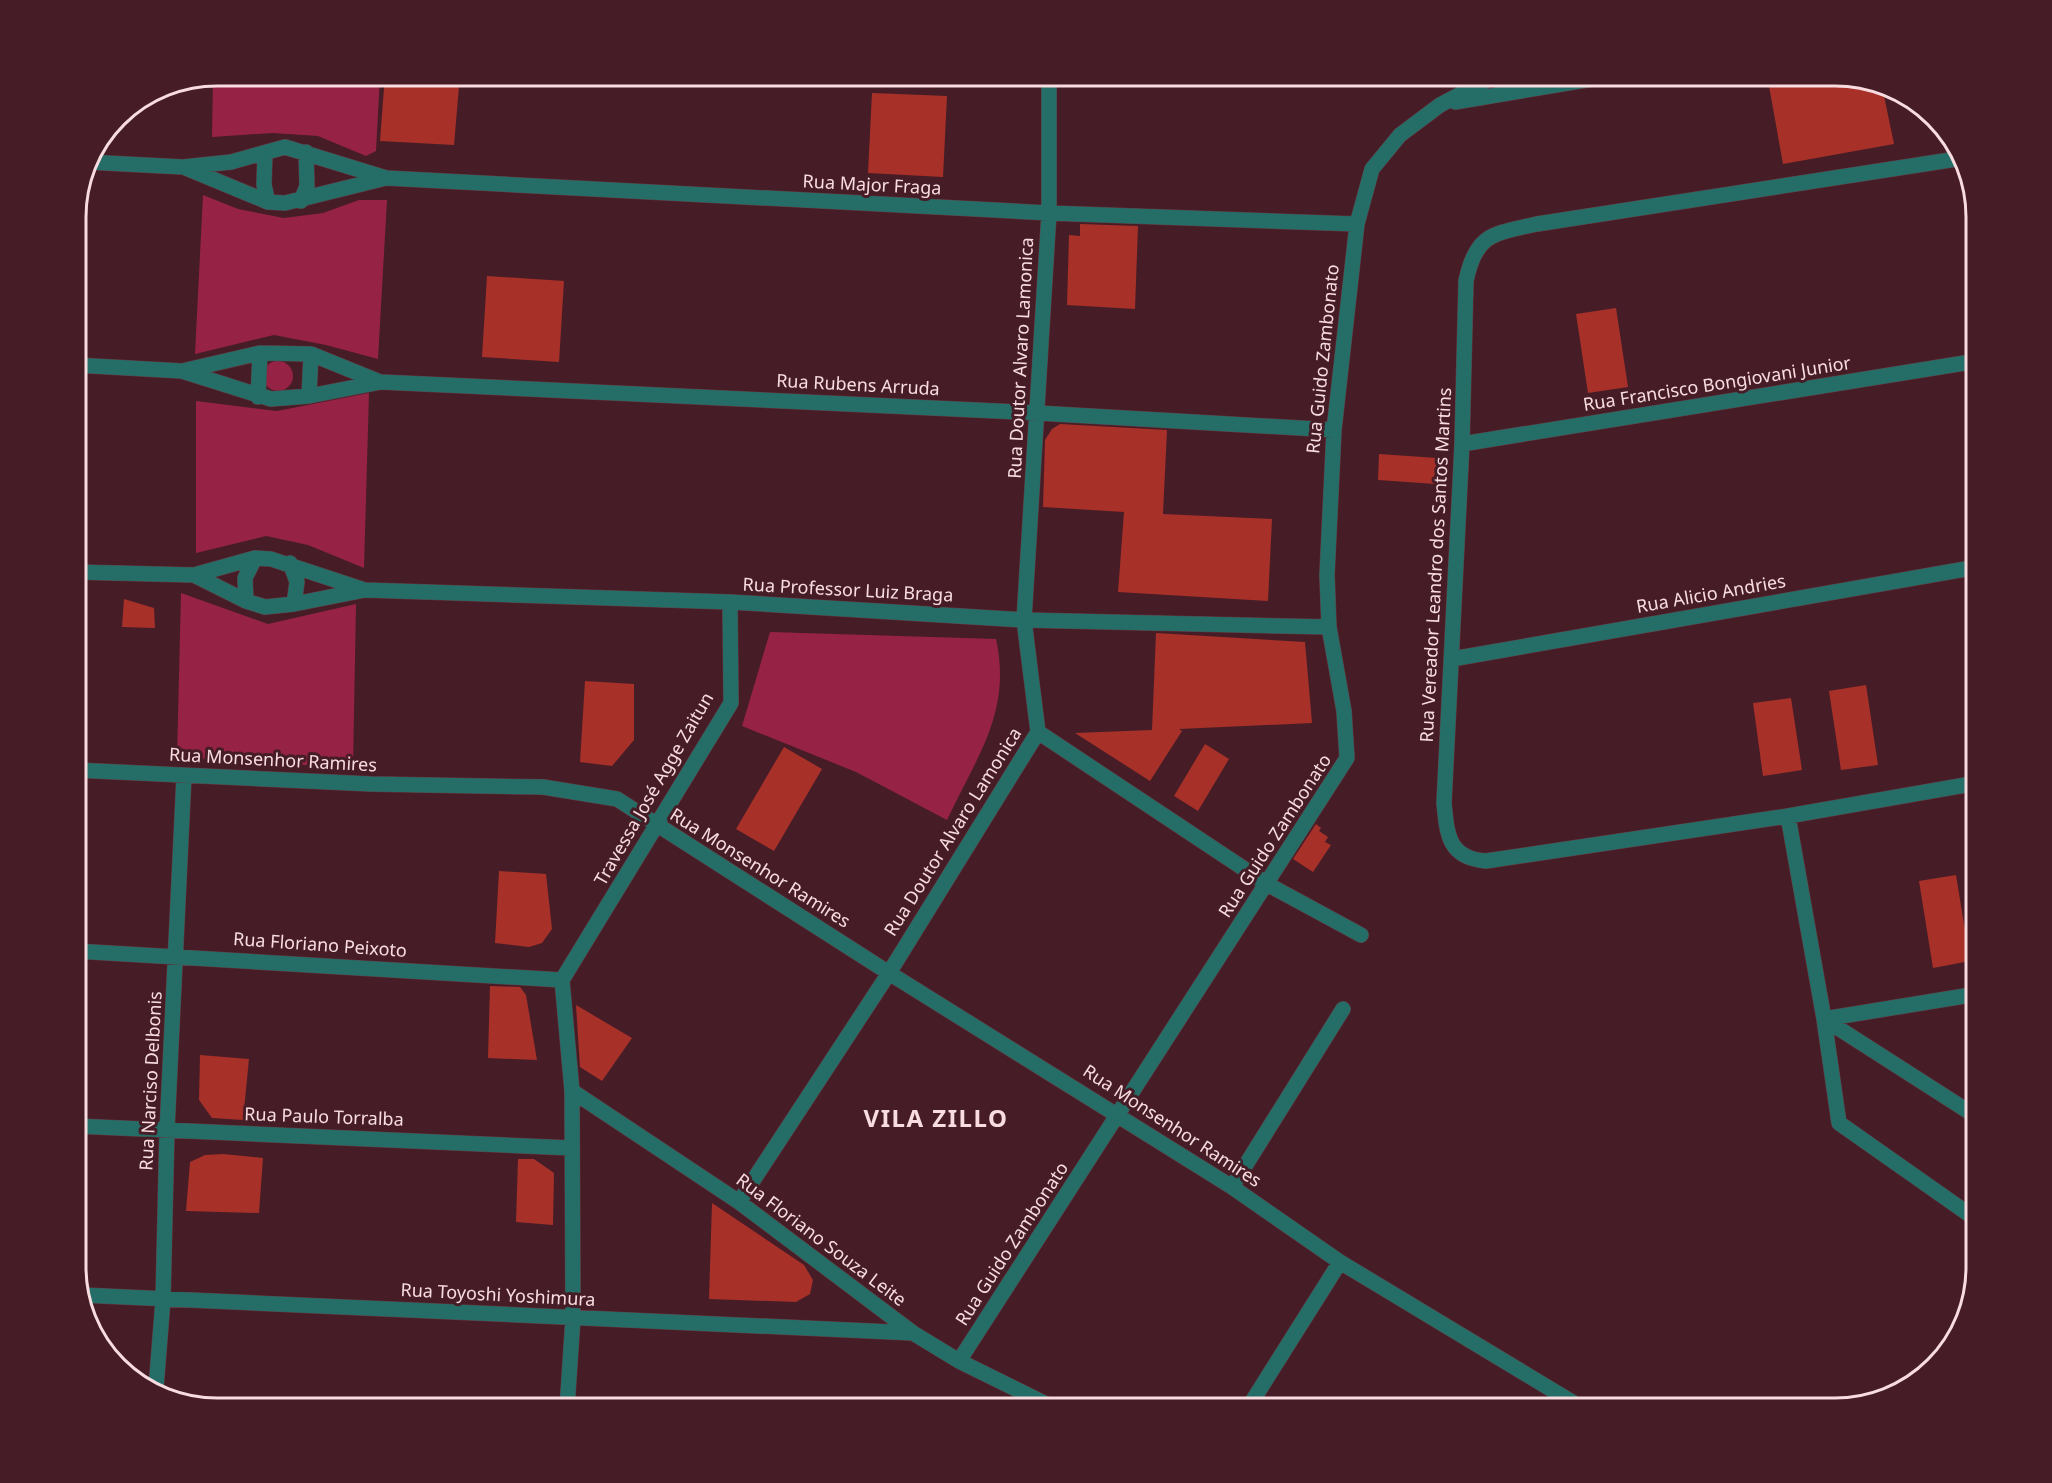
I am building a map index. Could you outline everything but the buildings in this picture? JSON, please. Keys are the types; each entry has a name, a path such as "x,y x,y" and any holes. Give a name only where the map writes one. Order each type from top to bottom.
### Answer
{"street":[{"name":"Rua Doutor Alvaro Lamonica","path":"739,1202 890,973 1038,732 1024,620 1048,213 1049,86"},
{"name":"Rua Guido Zambonato","path":"959,1361 1347,758 1344,711 1329,627 1327,575 1334,430 1356,224 1372,169 1400,135 1440,105 1474,86"},
{"path":"1489,97 1490,86"},
{"name":"Rua Guido Zambonato","path":"1440,105 1546,86"},
{"name":"Rua Major Fraga","path":"97,163 183,167 231,162 285,147 386,178 1048,213 1356,224"},
{"path":"301,201 308,179 306,152"},
{"path":"266,153 264,184 267,202"},
{"name":"Rua Vereador Leandro dos Santos Martins","path":"1953,160 1537,224 1498,233 1484,242 1471,256 1466,281 1462,444 1446,827 1453,845 1468,860 1486,861 1788,816 1966,785"},
{"name":"Rua Major Fraga","path":"183,167 267,202 301,201 386,178"},
{"path":"258,397 260,353"},
{"name":"Rua Rubens Arruda","path":"86,367 182,371 260,353 311,354 381,382"},
{"path":"309,396 311,354"},
{"name":"Rua Francisco Bongiovani Junior","path":"1462,444 1966,363"},
{"name":"Rua Rubens Arruda","path":"182,371 258,397 283,400 381,382 1038,413 1334,430"},
{"path":"246,602 245,578 255,558"},
{"name":"Rua Professor Luiz Braga","path":"86,572 194,575 255,558 290,563 365,590"},
{"path":"290,563 297,582 294,604"},
{"name":"Rua Alicio Andries","path":"1452,660 1966,569"},
{"name":"Rua Professor Luiz Braga","path":"194,575 246,602 265,607 294,604 365,590 730,602 1024,620 1329,627"},
{"name":"Travessa José Agge Zaitun","path":"562,980 731,703 730,602"},
{"path":"1038,732 1267,884 1361,935"},
{"name":"Rua Monsenhor Ramires","path":"86,771 371,784 543,787 617,799 890,973 1119,1114 1232,1187 1340,1262 1565,1398"},
{"name":"Rua Narciso Delbonis","path":"156,1382 163,1300 167,1130 184,776"},
{"path":"1788,816 1824,1019 1839,1123 1966,1212"},
{"name":"Rua Floriano Peixoto","path":"86,951 177,955 562,980"},
{"path":"562,980 572,1091 573,1318 568,1398"},
{"path":"1824,1019 1966,996"},
{"path":"1232,1187 1343,1009"},
{"path":"1824,1019 1966,1110"},
{"name":"Rua Floriano Souza Leite","path":"572,1091 739,1202 913,1333 959,1361 1034,1398"},
{"name":"Rua Paulo Torralba","path":"86,1126 572,1148"},
{"path":"1254,1398 1340,1262"},
{"name":"Rua Toyoshi Yoshimura","path":"89,1295 913,1333"}],"shaded area":[{"path":"213,86 379,86 376,151 366,156 318,136 273,133 212,137"},
{"path":"203,195 238,209 284,218 323,213 359,200 387,200 378,359 326,345 274,335 195,354"},
{"path":"278,361 289,365 293,376 289,387 278,391 267,387 263,376 267,365"},
{"path":"369,393 364,568 308,545 266,536 196,553 196,401 277,411"},
{"path":"181,593 268,624 356,604 353,768 177,757"},
{"path":"770,632 996,639 1000,665 995,711 980,754 947,820 856,772 742,726"}],"district":[{"name":"VILA ZILLO","path":"936,1119"}]}
